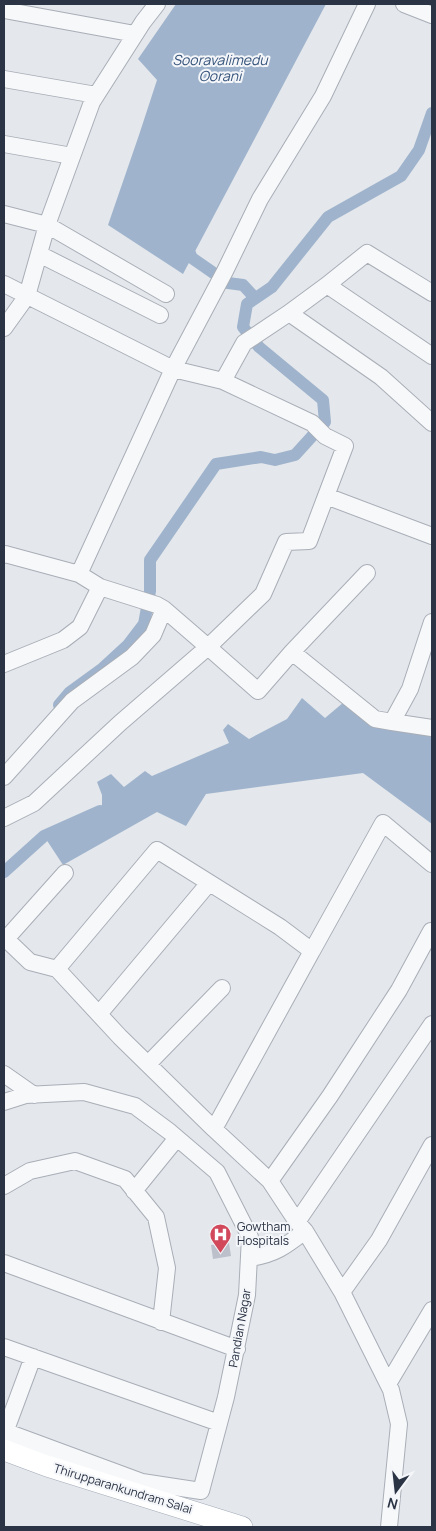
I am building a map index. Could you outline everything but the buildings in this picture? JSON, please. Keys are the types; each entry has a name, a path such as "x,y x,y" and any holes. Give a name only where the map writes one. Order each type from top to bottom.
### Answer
{"main road":[{"name":"Thirupparankundram Salai","path":"4,1437 47,1466 242,1527"},
{"name":"Thirupparankundram Salai","path":"4,1462 204,1527"}],"street":[{"path":"4,328 27,296 47,225 92,102 157,4"},
{"path":"79,574 173,369 215,286 225,271 260,199 323,96 366,4"},
{"path":"404,4 432,16"},
{"path":"4,10 136,34"},
{"path":"4,79 96,95"},
{"path":"4,144 72,156"},
{"path":"4,214 47,225 166,294"},
{"path":"223,381 250,339 327,285 367,253 432,293"},
{"path":"39,254 160,316"},
{"path":"4,284 173,369 223,381 312,424 325,436 345,446 310,540 286,542 263,594 208,648 120,723 34,803 4,818"},
{"path":"327,285 432,356"},
{"path":"288,313 381,377 432,423"},
{"path":"326,496 432,536"},
{"path":"4,555 79,574 100,587 155,605 258,691 367,573"},
{"path":"4,664 63,640 80,628 100,587"},
{"path":"4,778 72,701 132,657 153,635 155,605"},
{"path":"392,722 410,689 432,622"},
{"path":"292,652 375,719 432,728"},
{"path":"214,1129 383,823 432,864"},
{"path":"57,969 156,850 280,927 312,951"},
{"path":"65,873 5,939 30,962 57,969 148,1064 270,1181 301,1227 342,1292 391,1390 399,1424 389,1527"},
{"path":"99,1014 209,883"},
{"path":"270,1181 330,1096 399,990 432,931"},
{"path":"148,1064 222,988"},
{"path":"249,1258 264,1256 285,1247 301,1227 432,1024"},
{"path":"4,1074 34,1095"},
{"name":"Pandian Nagar","path":"4,1102 26,1095 84,1092 135,1106 217,1172 250,1237 247,1295 237,1349 201,1491 142,1482 4,1437"},
{"path":"134,1191 177,1138"},
{"path":"342,1292 426,1172 432,1145"},
{"path":"4,1186 30,1171 75,1161 125,1179 156,1217 167,1268 161,1322"},
{"path":"4,1263 237,1349"},
{"path":"388,1384 432,1310"},
{"path":"4,1347 219,1423"},
{"path":"4,1437 33,1357"}],"water":[{"name":"Sooravalimedu Oorani","path":"176,4 326,4 183,274 108,225 157,80 138,59"},
{"path":"302,698 325,718 344,702 432,731 432,824 363,773 206,794 186,826 157,812 63,865 44,836 84,819 102,805 102,795 97,782 111,774 124,787 145,771 152,776 229,743 223,730 228,724 249,739 287,719"}],"waterway":[{"path":"59,705 70,692 103,668 128,645 144,624 150,591 150,560 216,464 261,457 275,460 295,455 325,422 323,400 259,347 243,327 247,304 272,287 328,217 401,176 419,150 432,113"},
{"path":"186,244 192,258 228,283 243,285 255,298"},
{"path":"4,872 44,836 100,811"}],"place":[{"name":"Gowtham Hospitals","path":"221,1253"}]}
